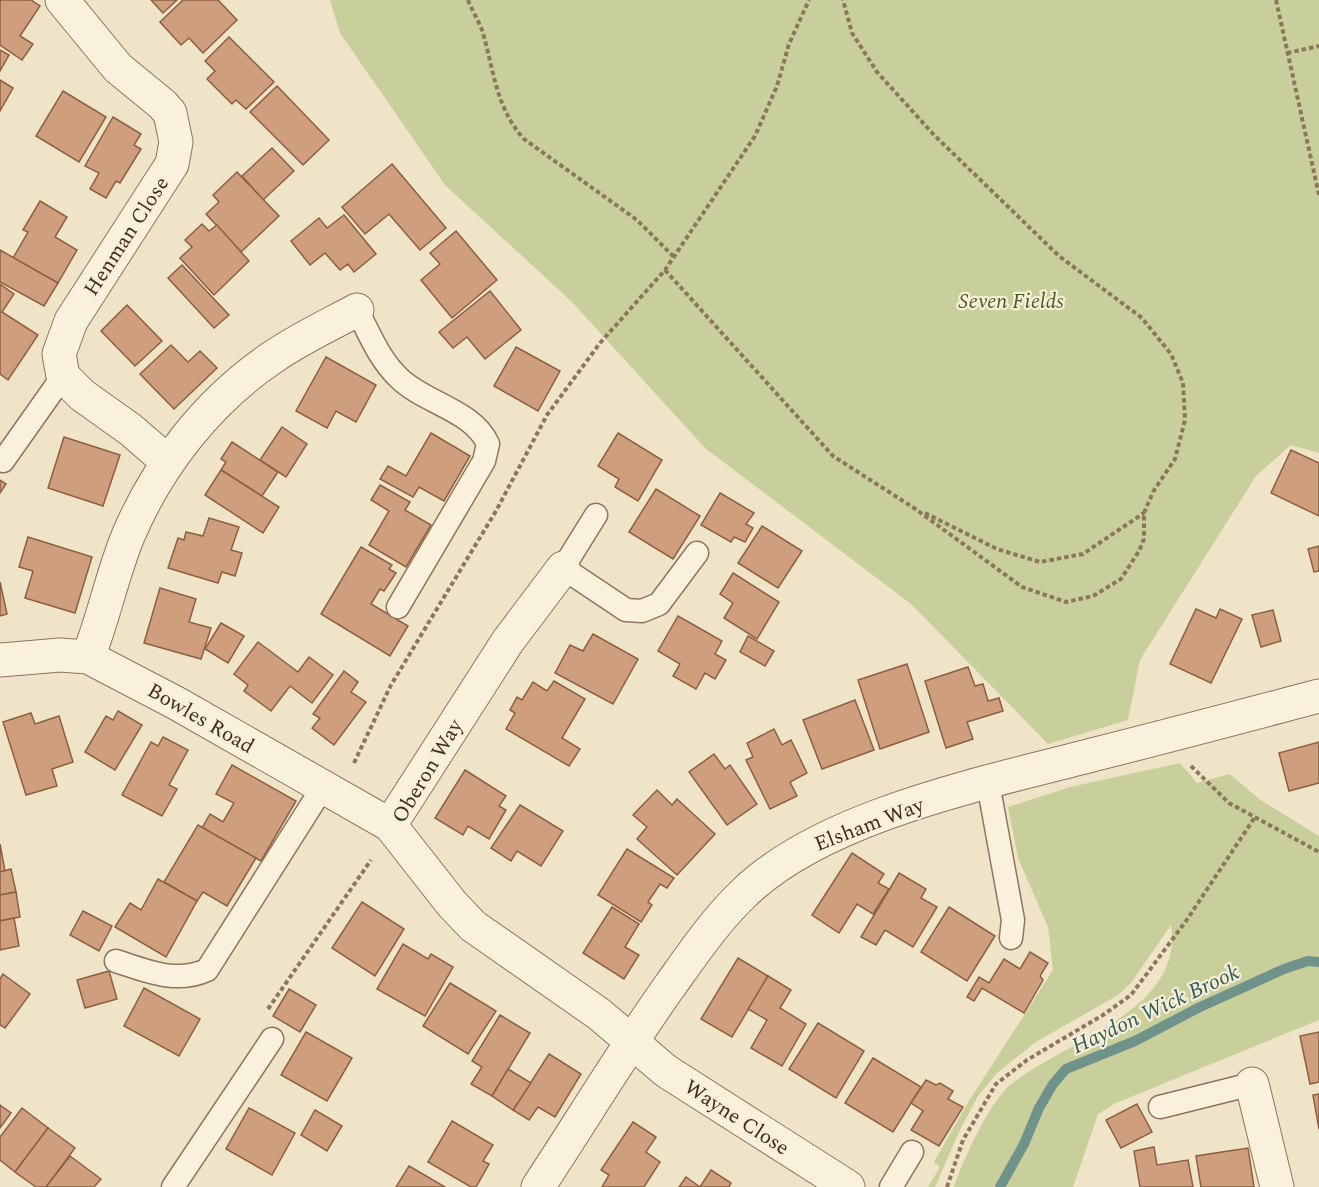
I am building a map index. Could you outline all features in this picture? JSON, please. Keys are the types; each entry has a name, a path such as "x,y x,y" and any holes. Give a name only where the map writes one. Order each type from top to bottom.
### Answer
{"street":[{"name":"Henman Close","path":"62,0 118,68 162,104 173,123 176,142 172,164 72,321 59,354 63,376"},
{"path":"88,657 129,533 168,462 218,404 246,377 273,356 357,310"},
{"path":"63,376 82,394 131,430 168,462"},
{"name":"Oberon Way","path":"563,568 508,641 390,825 452,904 473,926 599,1014 631,1042"},
{"name":"Bowles Road","path":"0,660 60,655 88,657 176,703 390,825"},
{"name":"Elsham Way","path":"538,1187 631,1042 704,938 742,894 769,871 800,850 842,831 988,783 1319,696"},
{"name":"Wayne Close","path":"631,1042 666,1071 848,1187"},
{"path":"1252,1084 1277,1187"}],"lane":[{"path":"357,310 383,360 400,379 476,426 488,444 484,461 398,607"},
{"path":"3,460 63,376"},
{"path":"596,515 563,568 626,610 642,611 659,604 697,553"},
{"path":"988,783 1013,920 1011,938"},
{"path":"116,961 162,976 181,977 207,970 331,792"},
{"path":"173,1187 272,1039"},
{"path":"1160,1107 1252,1084"},
{"path":"891,1187 912,1152"}],"path":[{"path":"468,0 481,28 498,99 511,125 524,139 637,220 674,257"},
{"path":"331,792 391,685 496,511 547,415 600,343 674,257 755,136 773,95 789,44 809,0"},
{"path":"664,270 832,456 914,508 1022,587 1066,602 1094,596 1121,579 1144,539 1144,513 1153,492 1175,459 1185,420 1183,383 1171,354 1142,318 1059,256 934,135 877,72 852,33 843,0"},
{"path":"1276,0 1319,195"},
{"path":"1287,53 1319,46"},
{"path":"914,508 997,549 1040,562 1083,554 1144,513"},
{"path":"1166,736 1214,790 1229,803 1319,852"},
{"path":"947,1187 963,1140 996,1084 1027,1060 1103,1016 1131,995 1186,921 1255,817"},
{"path":"266,1011 372,857 390,825"}],"green space":[{"name":"Seven Fields","path":"330,0 1319,0 1319,453 1291,445 1256,476 1140,660 1128,720 1048,744 911,604 705,448 572,302 445,185 340,33"},
{"path":"1180,763 1197,783 1230,774 1259,799 1319,836 1319,1020 1116,1103 1098,1114 1073,1187 954,1187 985,1119 1001,1094 1032,1070 1115,1022 1139,1003 1159,981 1170,955 1171,925 1131,983 1118,995 1036,1042 998,1072 978,1096 935,1187 928,1187 940,1167 934,1162 967,1104 1053,970 1048,927 1018,858 1008,807 1070,787"}],"building":[{"path":"0,0 31,0 40,6 20,36 33,44 22,60 0,45"},
{"path":"151,0 177,0 163,13"},
{"path":"183,0 218,0 237,20 203,53 189,38 181,45 160,22"},
{"path":"229,37 274,82 246,109 236,100 232,104 207,79 215,71 205,61"},
{"path":"0,50 9,55 0,71"},
{"path":"0,80 13,88 0,111"},
{"path":"277,86 329,140 303,165 250,112"},
{"path":"63,91 106,117 79,162 36,136"},
{"path":"113,117 141,134 134,145 141,149 120,183 116,181 106,198 90,189 99,173 85,166"},
{"path":"272,148 294,171 263,200 242,176"},
{"path":"392,164 446,228 420,250 389,214 365,234 342,207"},
{"path":"237,172 279,216 241,252 206,214 219,202 213,195"},
{"path":"40,201 67,217 55,237 77,250 58,283 13,258 28,232 23,230"},
{"path":"344,215 376,254 354,272 348,264 340,270 325,253 310,265 291,241 319,218 327,228"},
{"path":"202,224 209,231 217,225 249,261 214,295 180,258 192,247 185,240"},
{"path":"456,231 497,280 452,318 421,280 440,264 430,253"},
{"path":"0,250 58,283 44,306 0,282"},
{"path":"182,265 229,315 214,328 168,278"},
{"path":"0,284 14,294 2,312 38,335 8,380 0,374"},
{"path":"490,291 521,330 485,359 467,337 453,348 439,332"},
{"path":"127,305 162,341 135,366 101,331"},
{"path":"171,345 188,362 200,351 217,368 174,409 140,374"},
{"path":"516,347 560,371 538,411 494,386"},
{"path":"326,357 376,385 356,422 336,411 327,428 296,411"},
{"path":"282,427 307,444 286,477 260,460"},
{"path":"431,433 470,456 444,501 419,487 413,497 380,479 388,466 406,476"},
{"path":"618,433 662,460 638,501 615,487 619,479 598,466"},
{"path":"64,437 120,455 103,506 48,488"},
{"path":"232,442 278,472 262,496 221,470 226,462 221,459"},
{"path":"1291,450 1319,463 1319,516 1271,493"},
{"path":"221,470 279,507 263,533 205,495"},
{"path":"0,480 6,484 0,493"},
{"path":"380,485 410,502 405,510 431,525 406,567 369,545 389,511 371,500"},
{"path":"656,489 700,516 673,559 629,532"},
{"path":"720,493 754,513 746,524 753,528 745,542 734,537 731,542 701,525"},
{"path":"209,518 239,527 231,550 242,553 235,576 222,572 218,583 168,568 178,538 184,540 186,532 203,536"},
{"path":"762,526 802,551 778,588 738,563"},
{"path":"28,537 92,557 75,613 25,598 33,571 19,567"},
{"path":"1319,546 1319,571 1314,572 1308,549"},
{"path":"361,547 392,565 389,569 396,573 384,591 380,589 371,604 408,626 390,656 321,614"},
{"path":"733,573 779,602 757,639 724,618 733,603 720,594"},
{"path":"0,582 7,614 0,616"},
{"path":"160,588 196,599 189,622 211,628 201,659 144,643"},
{"path":"1196,609 1216,618 1220,609 1242,619 1211,683 1170,664"},
{"path":"1273,610 1281,641 1261,647 1252,615"},
{"path":"678,616 722,641 715,654 726,660 715,679 705,673 696,689 673,676 680,664 658,651"},
{"path":"221,623 244,636 228,663 205,649"},
{"path":"593,634 638,659 613,704 555,673 570,645 583,651"},
{"path":"748,636 774,651 765,666 740,652"},
{"path":"258,642 298,672 309,657 333,675 312,703 290,686 271,711 244,691 248,685 234,674"},
{"path":"907,664 929,732 880,749 858,680"},
{"path":"968,667 975,686 983,684 988,701 999,698 1003,711 967,722 973,739 946,748 925,681"},
{"path":"344,671 358,682 351,692 366,702 334,745 312,728 320,718 313,714"},
{"path":"554,681 585,699 562,738 580,749 569,766 506,729 515,713 510,710 517,697 522,700 533,682 547,691"},
{"path":"855,700 874,750 822,769 803,720"},
{"path":"118,711 142,725 115,770 85,752 106,716 113,720"},
{"path":"31,713 35,724 59,716 73,762 52,769 57,786 26,795 3,722"},
{"path":"774,729 782,745 791,740 807,773 790,782 797,796 770,809 746,760 753,757 747,743"},
{"path":"163,737 188,750 169,785 177,789 162,816 122,795 151,742 158,746"},
{"path":"1319,742 1319,783 1289,791 1279,753"},
{"path":"714,754 725,769 730,765 757,804 727,825 689,772"},
{"path":"232,765 296,801 261,861 202,828 210,814 223,822 234,803 216,794"},
{"path":"465,770 506,796 499,806 506,810 489,839 468,826 463,835 435,818"},
{"path":"657,790 672,805 677,799 715,834 677,875 637,839 647,827 633,815"},
{"path":"520,805 563,831 541,866 517,851 511,861 491,848"},
{"path":"198,825 256,858 227,906 203,892 197,901 164,882"},
{"path":"0,844 5,871 0,872"},
{"path":"627,849 674,878 667,888 660,884 648,902 652,905 641,922 598,895"},
{"path":"852,853 884,874 878,883 889,889 873,914 857,904 839,933 812,915"},
{"path":"11,869 16,892 0,895 0,872"},
{"path":"899,873 926,889 921,898 937,907 913,947 885,930 876,945 861,937"},
{"path":"158,879 197,901 166,957 115,927 130,903 141,910"},
{"path":"16,892 20,917 0,921 0,895"},
{"path":"362,902 404,929 375,976 332,948"},
{"path":"612,907 639,924 625,947 639,955 624,979 583,953"},
{"path":"949,907 995,936 967,981 921,952"},
{"path":"83,911 112,926 99,951 70,935"},
{"path":"14,918 19,946 0,950 0,921"},
{"path":"403,944 428,959 431,954 453,967 425,1016 377,989"},
{"path":"1030,952 1048,963 1040,976 1043,980 1024,1013 982,988 974,1001 967,997 979,977 989,983 1004,959 1020,969"},
{"path":"738,958 768,976 732,1037 701,1019"},
{"path":"109,971 117,999 85,1008 77,980"},
{"path":"3,974 30,994 5,1028 0,1025 0,979"},
{"path":"768,976 791,990 780,1008 806,1024 782,1066 751,1048 767,1020 748,1009"},
{"path":"450,983 496,1011 468,1054 423,1026"},
{"path":"144,988 200,1019 179,1056 124,1026"},
{"path":"289,989 316,1005 300,1032 273,1016"},
{"path":"500,1015 530,1033 492,1096 471,1084 482,1067 472,1061"},
{"path":"818,1023 864,1051 836,1098 789,1069"},
{"path":"306,1032 352,1058 327,1101 281,1075"},
{"path":"1319,1032 1319,1082 1310,1084 1300,1036"},
{"path":"549,1054 581,1074 555,1117 538,1107 529,1120 513,1110"},
{"path":"873,1058 921,1087 893,1132 845,1103"},
{"path":"508,1069 531,1083 513,1110 492,1096"},
{"path":"926,1080 936,1085 940,1083 953,1091 948,1099 963,1107 939,1146 911,1130 923,1111 911,1103"},
{"path":"1319,1094 1319,1129 1313,1095"},
{"path":"1137,1104 1152,1132 1121,1148 1106,1120"},
{"path":"0,1105 11,1113 0,1128"},
{"path":"22,1108 48,1128 15,1172 0,1160 0,1137"},
{"path":"249,1108 295,1133 272,1175 226,1149"},
{"path":"315,1110 342,1126 327,1151 301,1135"},
{"path":"452,1121 493,1145 483,1161 489,1164 476,1187 471,1187 428,1162"},
{"path":"633,1122 656,1137 646,1152 660,1162 644,1187 602,1187 609,1175 601,1170"},
{"path":"48,1128 75,1148 46,1187 36,1187 15,1172"},
{"path":"1154,1147 1157,1165 1188,1160 1193,1187 1140,1187 1134,1151"},
{"path":"1248,1148 1254,1187 1201,1187 1196,1156"},
{"path":"70,1156 101,1179 94,1187 46,1187"},
{"path":"409,1166 445,1187 396,1187"},
{"path":"711,1170 731,1183 729,1187 700,1187"},
{"path":"686,1177 700,1187 679,1187"}],"waterway":[{"name":"Haydon Wick Brook","path":"1000,1187 1024,1144 1039,1108 1053,1084 1066,1069 1135,1041 1200,1007 1284,969 1308,961 1319,962"}]}
